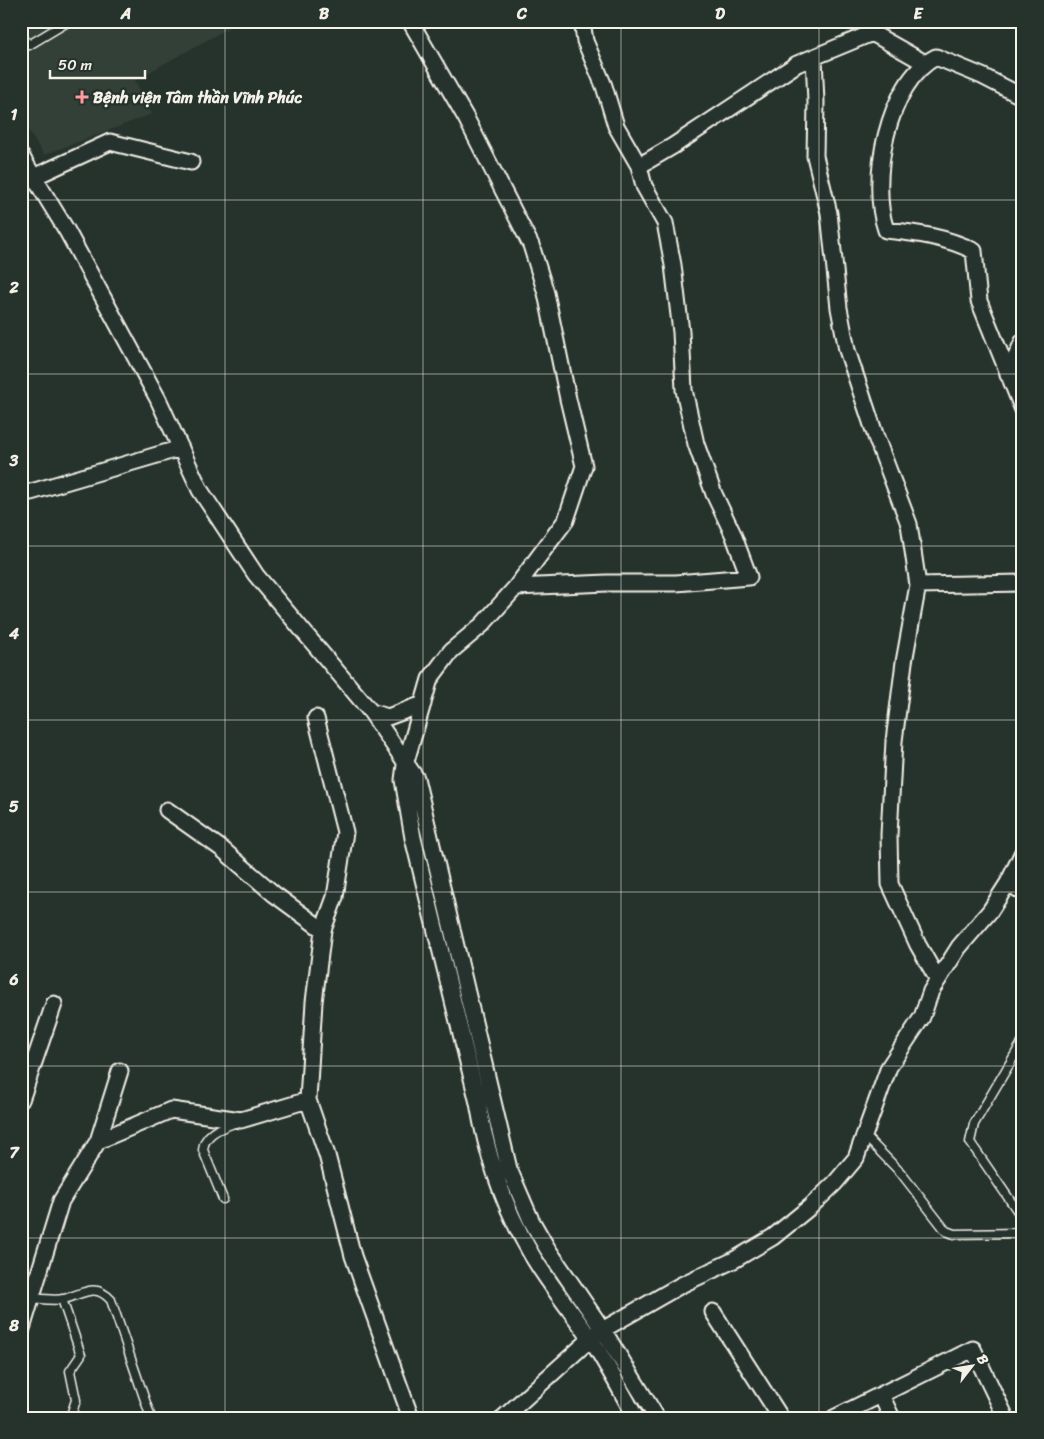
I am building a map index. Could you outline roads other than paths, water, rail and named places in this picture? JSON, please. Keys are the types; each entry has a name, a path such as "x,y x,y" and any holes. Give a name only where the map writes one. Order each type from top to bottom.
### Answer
{"street":[{"path":"410,21 466,118 531,245 546,293 584,466 566,520 516,588 482,625 451,651 430,678 405,765 403,780 413,838 478,1103 484,1138 512,1216 533,1257 590,1339 636,1418"},
{"path":"516,588 607,582 676,583 749,577 733,534 714,494 696,444 684,390 681,332 673,265 665,223 644,186 639,166 616,126 604,86 584,41 582,21"},
{"path":"639,166 797,64 872,33 924,63"},
{"path":"814,56 816,102 815,156 829,213 837,289 847,350 909,524 918,585 904,662 894,741 890,884 918,945 938,980"},
{"path":"1023,97 982,76 936,57 924,63 904,88 882,151 881,216 886,230 929,235 956,242 974,251 979,301 1023,410"},
{"path":"34,177 110,142 191,162"},
{"path":"21,156 67,231 158,399 200,490 256,575 371,712 385,731 405,765 416,778 509,1170 531,1220 547,1248 603,1330 657,1418"},
{"path":"1008,375 1023,341"},
{"path":"31,492 181,448"},
{"path":"918,585 1023,582"},
{"path":"371,712 388,717 423,704"},
{"path":"316,718 345,832 335,897 323,930 314,1002 308,1100 327,1155 353,1256 411,1418"},
{"path":"167,810 222,849 274,894 323,930"},
{"path":"503,1418 590,1339 681,1285 734,1260 773,1237 810,1208 835,1183 856,1158 889,1067 922,1017 931,991 959,947 990,911 1008,884 1023,852"},
{"path":"1008,884 1023,892"},
{"path":"21,1100 54,1004"},
{"path":"21,1332 61,1201 98,1141 120,1071"},
{"path":"98,1141 171,1110 241,1120 308,1100"},
{"path":"533,1257 547,1248"},
{"path":"713,1312 781,1418"},
{"path":"834,1418 973,1349 1006,1418"},
{"path":"880,1395 892,1418"}],"lane":[{"path":"21,36 29,45 69,21"},
{"path":"1023,1041 974,1124 970,1142 1023,1220"},
{"path":"223,1199 204,1150 204,1142 214,1131 241,1120"},
{"path":"865,1136 900,1173 946,1231 954,1234 1023,1233"},
{"path":"32,1298 62,1300 91,1290 104,1293 110,1300 151,1418"},
{"path":"62,1300 80,1355 70,1371 76,1400 70,1418"}],"place":[{"name":"Bệnh viện Tâm thần Vĩnh Phúc","path":"82,97"}]}
